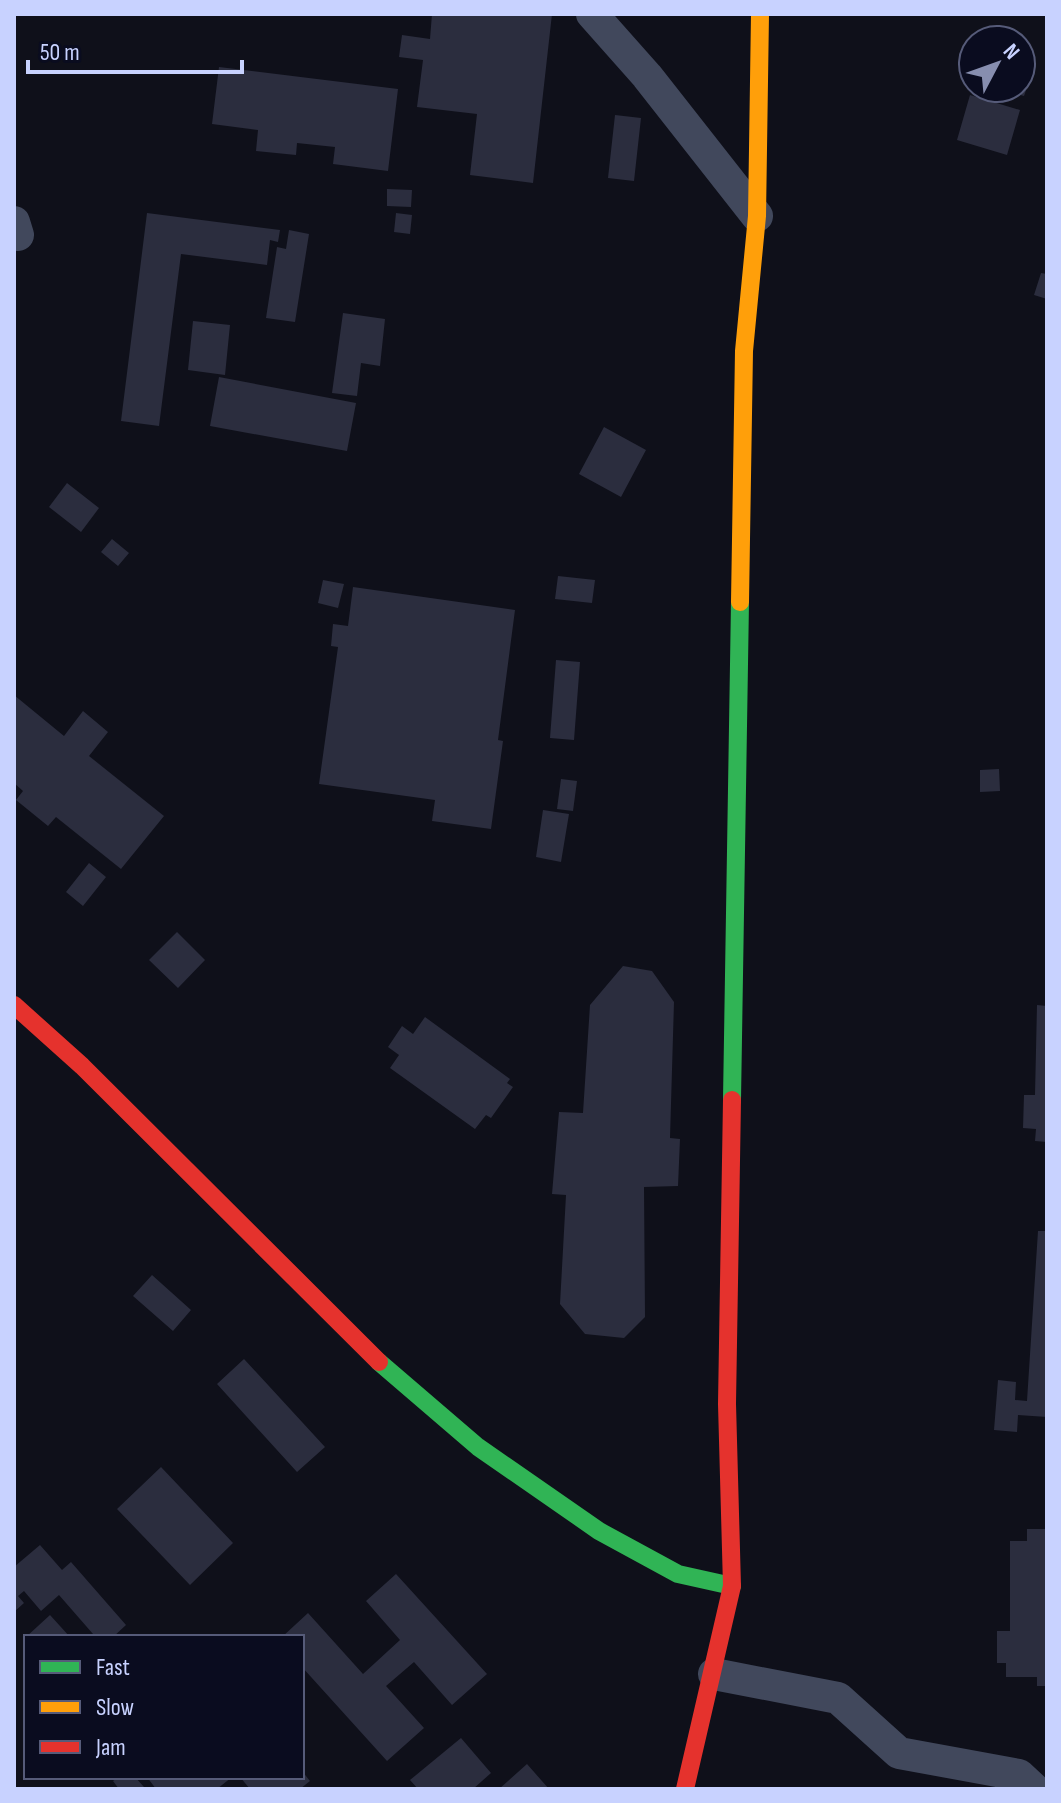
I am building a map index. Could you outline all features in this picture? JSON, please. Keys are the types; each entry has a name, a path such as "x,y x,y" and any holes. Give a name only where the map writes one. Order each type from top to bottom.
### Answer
{"street":[{"path":"592,14 647,76 757,216"},
{"path":"685,1789 732,1586 727,1404 744,383 757,216 760,14"},
{"path":"14,1005 135,1115 359,1346 494,1461 600,1532 681,1576 732,1586"},
{"path":"714,1674 838,1698 899,1753 1019,1775 1034,1789"}],"building":[{"path":"432,14 552,14 533,183 470,175 477,114 417,107 423,60 399,57 402,35 430,39"},
{"path":"219,67 398,89 388,171 333,164 335,147 297,143 296,155 256,151 258,130 212,124"},
{"path":"967,104 1000,104 1020,110 1007,155 957,140"},
{"path":"615,115 641,118 634,181 608,178"},
{"path":"387,189 412,190 411,207 387,206"},
{"path":"147,213 280,230 278,242 270,240 267,265 181,254 159,426 121,421"},
{"path":"396,213 412,215 410,234 394,232"},
{"path":"289,230 309,234 295,322 266,318 277,247 286,249"},
{"path":"1041,273 1047,274 1047,299 1034,295"},
{"path":"343,313 385,319 380,366 361,363 357,396 332,393"},
{"path":"193,321 230,325 225,375 188,370"},
{"path":"219,377 356,403 347,451 210,426"},
{"path":"604,427 646,450 621,497 579,474"},
{"path":"67,483 99,508 81,532 49,507"},
{"path":"112,539 129,553 118,566 101,552"},
{"path":"558,576 595,580 592,603 555,599"},
{"path":"323,580 344,584 338,608 318,603"},
{"path":"353,587 515,610 498,740 503,741 491,829 432,821 435,800 319,784 338,647 331,646 333,624 348,626"},
{"path":"556,660 580,662 574,740 550,738"},
{"path":"14,695 64,736 83,711 108,732 89,756 164,816 121,869 56,817 48,826 16,800 23,791 14,783"},
{"path":"999,769 1000,791 980,792 980,770"},
{"path":"561,779 577,781 573,811 557,809"},
{"path":"543,810 569,814 561,862 536,857"},
{"path":"89,863 106,877 83,906 66,892"},
{"path":"177,932 205,960 178,988 149,960"},
{"path":"623,966 652,971 674,1002 670,1138 680,1139 678,1186 644,1187 645,1317 624,1338 585,1334 560,1304 566,1195 552,1194 559,1112 583,1113 590,1005"},
{"path":"1037,1005 1047,1006 1047,1142 1035,1141 1036,1129 1023,1128 1024,1095 1035,1095"},
{"path":"425,1017 510,1079 507,1083 513,1087 491,1118 486,1115 475,1129 390,1068 399,1055 388,1047 402,1026 413,1034"},
{"path":"1038,1231 1047,1231 1047,1417 1018,1415 1017,1432 994,1430 998,1380 1016,1382 1015,1400 1027,1401"},
{"path":"152,1275 191,1310 173,1331 133,1296"},
{"path":"244,1359 325,1447 297,1472 217,1384"},
{"path":"161,1467 233,1543 190,1585 117,1509"},
{"path":"1027,1529 1047,1529 1047,1686 1037,1686 1037,1677 1006,1677 1006,1663 997,1663 997,1631 1010,1631 1010,1541 1027,1541"},
{"path":"40,1545 62,1570 71,1562 126,1625 115,1635 92,1635 59,1595 41,1611 24,1591 18,1596 24,1603 14,1612 14,1567"},
{"path":"396,1574 487,1674 452,1705 414,1662 386,1686 424,1728 387,1761 304,1669 304,1635 284,1635 308,1613 363,1674 400,1640 366,1601"},
{"path":"50,1615 68,1635 28,1635"},
{"path":"461,1738 491,1773 473,1789 418,1789 410,1780"},
{"path":"527,1764 549,1789 499,1789"},
{"path":"304,1774 310,1781 300,1789 250,1789 242,1779 304,1779"},
{"path":"137,1779 144,1787 119,1789 113,1781"},
{"path":"148,1779 230,1779 217,1789 156,1789"}],"traffic: fast":[{"path":"732,1100 740,602"},
{"path":"379,1362 478,1447 599,1531 678,1574 732,1586"}],"traffic: slow":[{"path":"740,602 744,351 757,216 760,14"}],"traffic: jam":[{"path":"14,1005 82,1066 379,1362"},
{"path":"685,1789 732,1586 727,1404 732,1100"}]}
